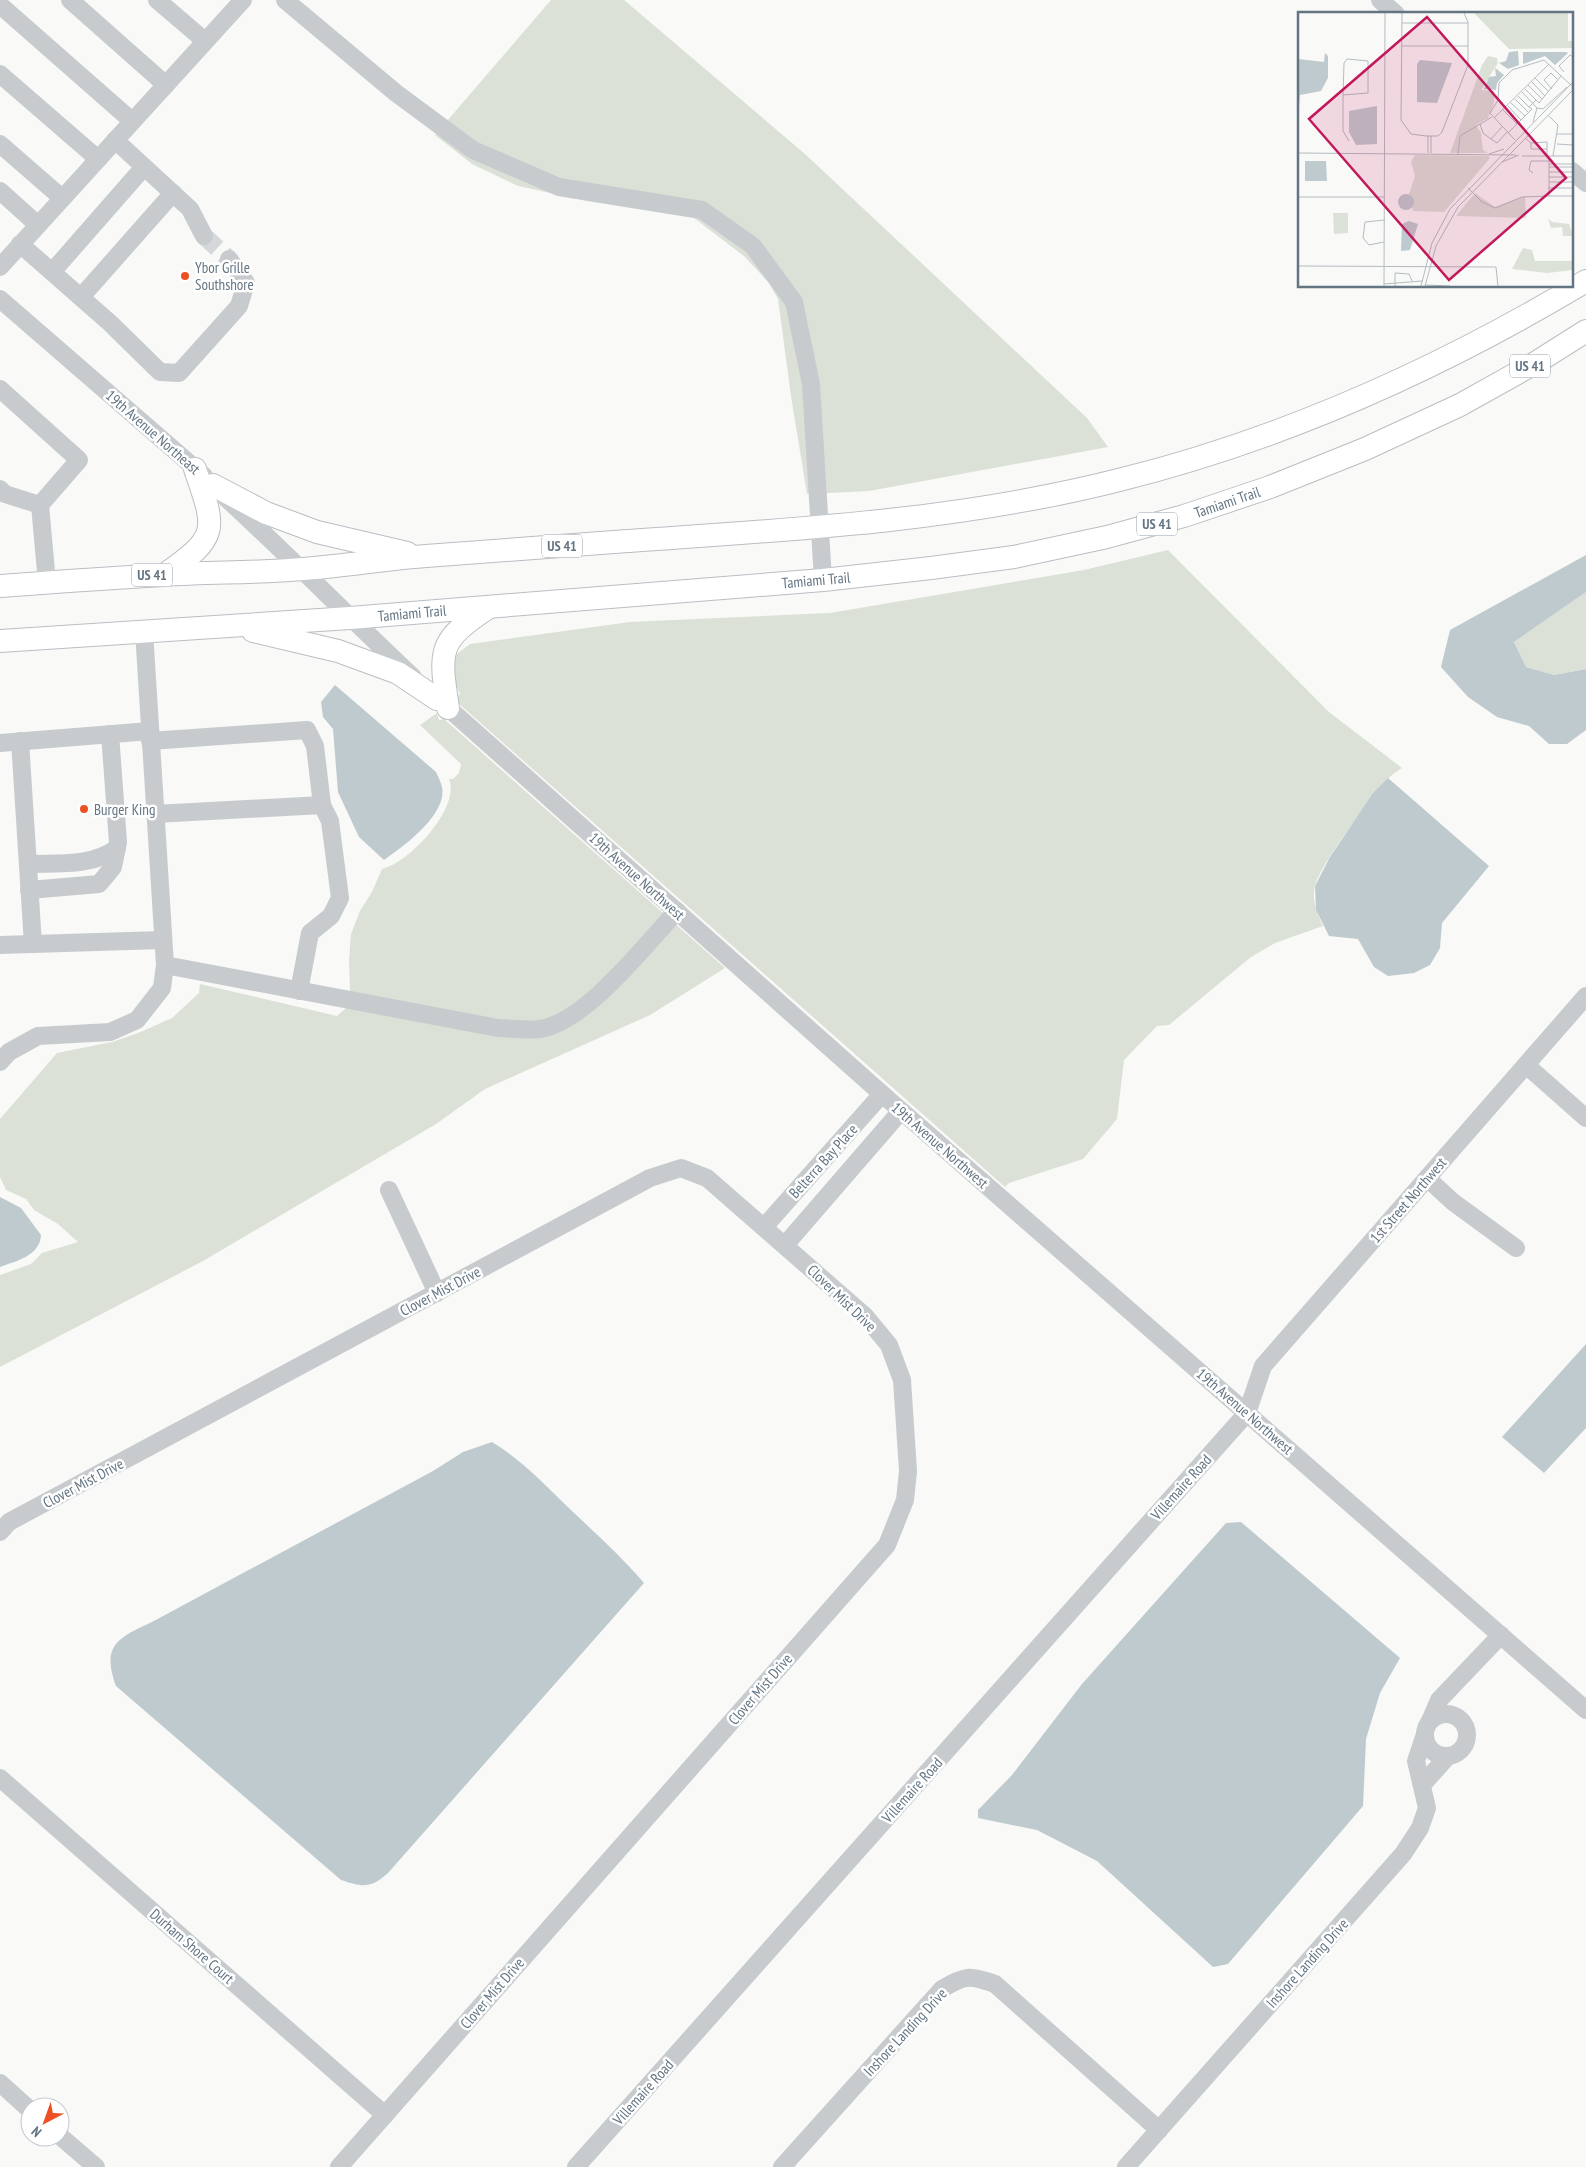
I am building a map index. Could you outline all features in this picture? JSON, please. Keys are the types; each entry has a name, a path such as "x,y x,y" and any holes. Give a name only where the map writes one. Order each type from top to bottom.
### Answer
{"main road":[{"name":"US 41","path":"0,586 164,575 303,569 423,556 820,528 965,512 1119,480 1191,460 1317,415 1396,382 1522,319 1586,281"},
{"name":"Tamiami Trail","path":"0,641 350,618 492,605 823,580 1014,557 1107,537 1184,516 1288,480 1365,449 1434,417 1529,367 1586,331"},
{"path":"164,575 201,546 210,531 210,513 195,469"},
{"path":"213,485 266,513 318,532 423,556"},
{"path":"442,703 444,652 450,637 463,624 492,605"},
{"path":"228,625 338,651 398,674 442,703"}],"street":[{"path":"70,0 166,85"},
{"path":"157,0 205,42"},
{"path":"0,267 243,0"},
{"path":"285,0 396,93 473,150 559,187 702,210 753,246 794,302 811,384 823,580"},
{"path":"1380,0 1394,12"},
{"path":"0,5 132,121"},
{"path":"0,74 98,159"},
{"path":"115,140 190,209 204,236"},
{"path":"0,144 62,198"},
{"path":"52,272 144,167"},
{"path":"1574,173 1586,183"},
{"path":"0,191 38,224"},
{"path":"81,297 173,193"},
{"path":"20,244 81,297 160,372 179,373 239,306 246,283 230,259"},
{"name":"19th Avenue Northeast","path":"0,300 195,469 303,569"},
{"path":"0,389 78,460 40,505 47,583"},
{"path":"0,489 5,494 40,505"},
{"name":"19th Avenue Northwest","path":"303,569 350,618 442,703 901,1111 1586,1710"},
{"path":"0,1062 9,1052 38,1036 110,1032 137,1020 162,988 165,965 144,631"},
{"path":"0,743 110,734 150,736 307,730 315,746 322,805 330,821 340,898 331,916 310,933 299,990"},
{"path":"29,890 99,884 113,867 117,848 110,734"},
{"path":"20,741 33,944"},
{"path":"155,814 322,805"},
{"path":"28,864 82,862 107,855 117,848"},
{"path":"165,965 498,1028 541,1029 568,1017 597,998 677,911"},
{"path":"0,945 162,940"},
{"name":"1st Street Northwest","path":"1247,1413 1263,1366 1586,996"},
{"path":"1526,1065 1586,1118"},
{"name":"Belterra Bay Place","path":"764,1227 882,1094"},
{"name":"Belterra Bay Place","path":"785,1245 901,1111"},
{"path":"830,1153 849,1170"},
{"name":"Clover Mist Drive","path":"0,1532 9,1522 650,1178 681,1168 708,1178 865,1316 889,1345 902,1380 908,1471 905,1500 887,1544 339,2167"},
{"path":"1427,1178 1453,1202 1516,1248"},
{"path":"389,1190 437,1293"},
{"name":"Villemaire Road","path":"576,2167 1247,1413"},
{"name":"Inshore Landing Drive","path":"1126,2167 1403,1854 1420,1828 1427,1808 1423,1784 1416,1761 1439,1700 1501,1635"},
{"path":"1457,1682 1459,1718"},
{"path":"1441,1714 1454,1715 1459,1718 1467,1728 1467,1741 1459,1753 1448,1756 1434,1752 1426,1741 1428,1727 1441,1714"},
{"path":"1423,1784 1448,1756"},
{"name":"Durham Shore Court","path":"0,1778 385,2115"},
{"name":"Inshore Landing Drive","path":"782,2167 942,1989 958,1979 976,1977 995,1984 1159,2130"},
{"path":"0,2083 20,2101"},
{"path":"70,2145 96,2167"}],"shaded area":[{"path":"551,0 624,0 805,154 1087,418 1108,447 869,491 807,494 778,299 769,283 744,256 694,218 587,201 518,186 472,164 435,135"},
{"path":"1168,550 1329,712 1402,768 1389,778 1369,801 1347,831 1320,874 1315,885 1314,896 1323,926 1275,943 1251,957 1169,1025 1157,1026 1124,1060 1117,1119 1083,1159 1009,1183 1005,1187 457,702 457,697 460,694 454,680 453,657 470,644 630,622 830,613 1084,570"},
{"path":"1586,555 1586,592 1514,642 1526,667 1554,675 1586,669 1586,730 1567,744 1549,744 1529,726 1497,717 1468,697 1441,667 1450,630"},
{"path":"1586,592 1586,669 1554,675 1526,667 1514,642"},
{"path":"335,685 436,772 442,785 442,797 431,819 402,847 384,860 359,837 338,792 333,729 323,717 321,702"},
{"path":"437,713 439,720 444,719 725,968 650,1015 485,1089 436,1124 203,1261 0,1367 0,1275 31,1264 42,1253 78,1242 58,1224 34,1210 26,1199 6,1190 0,1177 0,1119 57,1053 112,1042 172,1018 199,993 200,984 337,1016 346,1008 350,989 349,961 351,934 360,911 372,892 382,869 393,865 405,857 430,833 447,805 451,791 449,779 453,779 459,773 461,764 420,725"},
{"path":"1388,778 1489,866 1442,923 1440,948 1430,965 1414,973 1388,976 1374,967 1358,939 1329,936 1316,910 1315,886 1330,857 1373,793"},
{"path":"0,1197 21,1208 41,1235 40,1242 32,1253 20,1260 0,1267"},
{"path":"1586,1344 1586,1428 1544,1473 1502,1437"},
{"path":"492,1442 533,1474 618,1555 644,1583 388,1873 376,1882 366,1885 341,1880 116,1686 112,1672 112,1652 122,1638 130,1633 433,1471 463,1452"},
{"path":"1241,1522 1400,1658 1380,1693 1366,1739 1363,1806 1228,1964 1213,1967 1097,1861 1037,1830 978,1818 978,1810 1012,1775 1082,1684 1226,1523"}],"tunnel":[{"path":"204,236 229,259"}],"place":[{"name":"Ybor Grille Southshore","path":"185,276"},
{"name":"Burger King","path":"84,809"}]}
